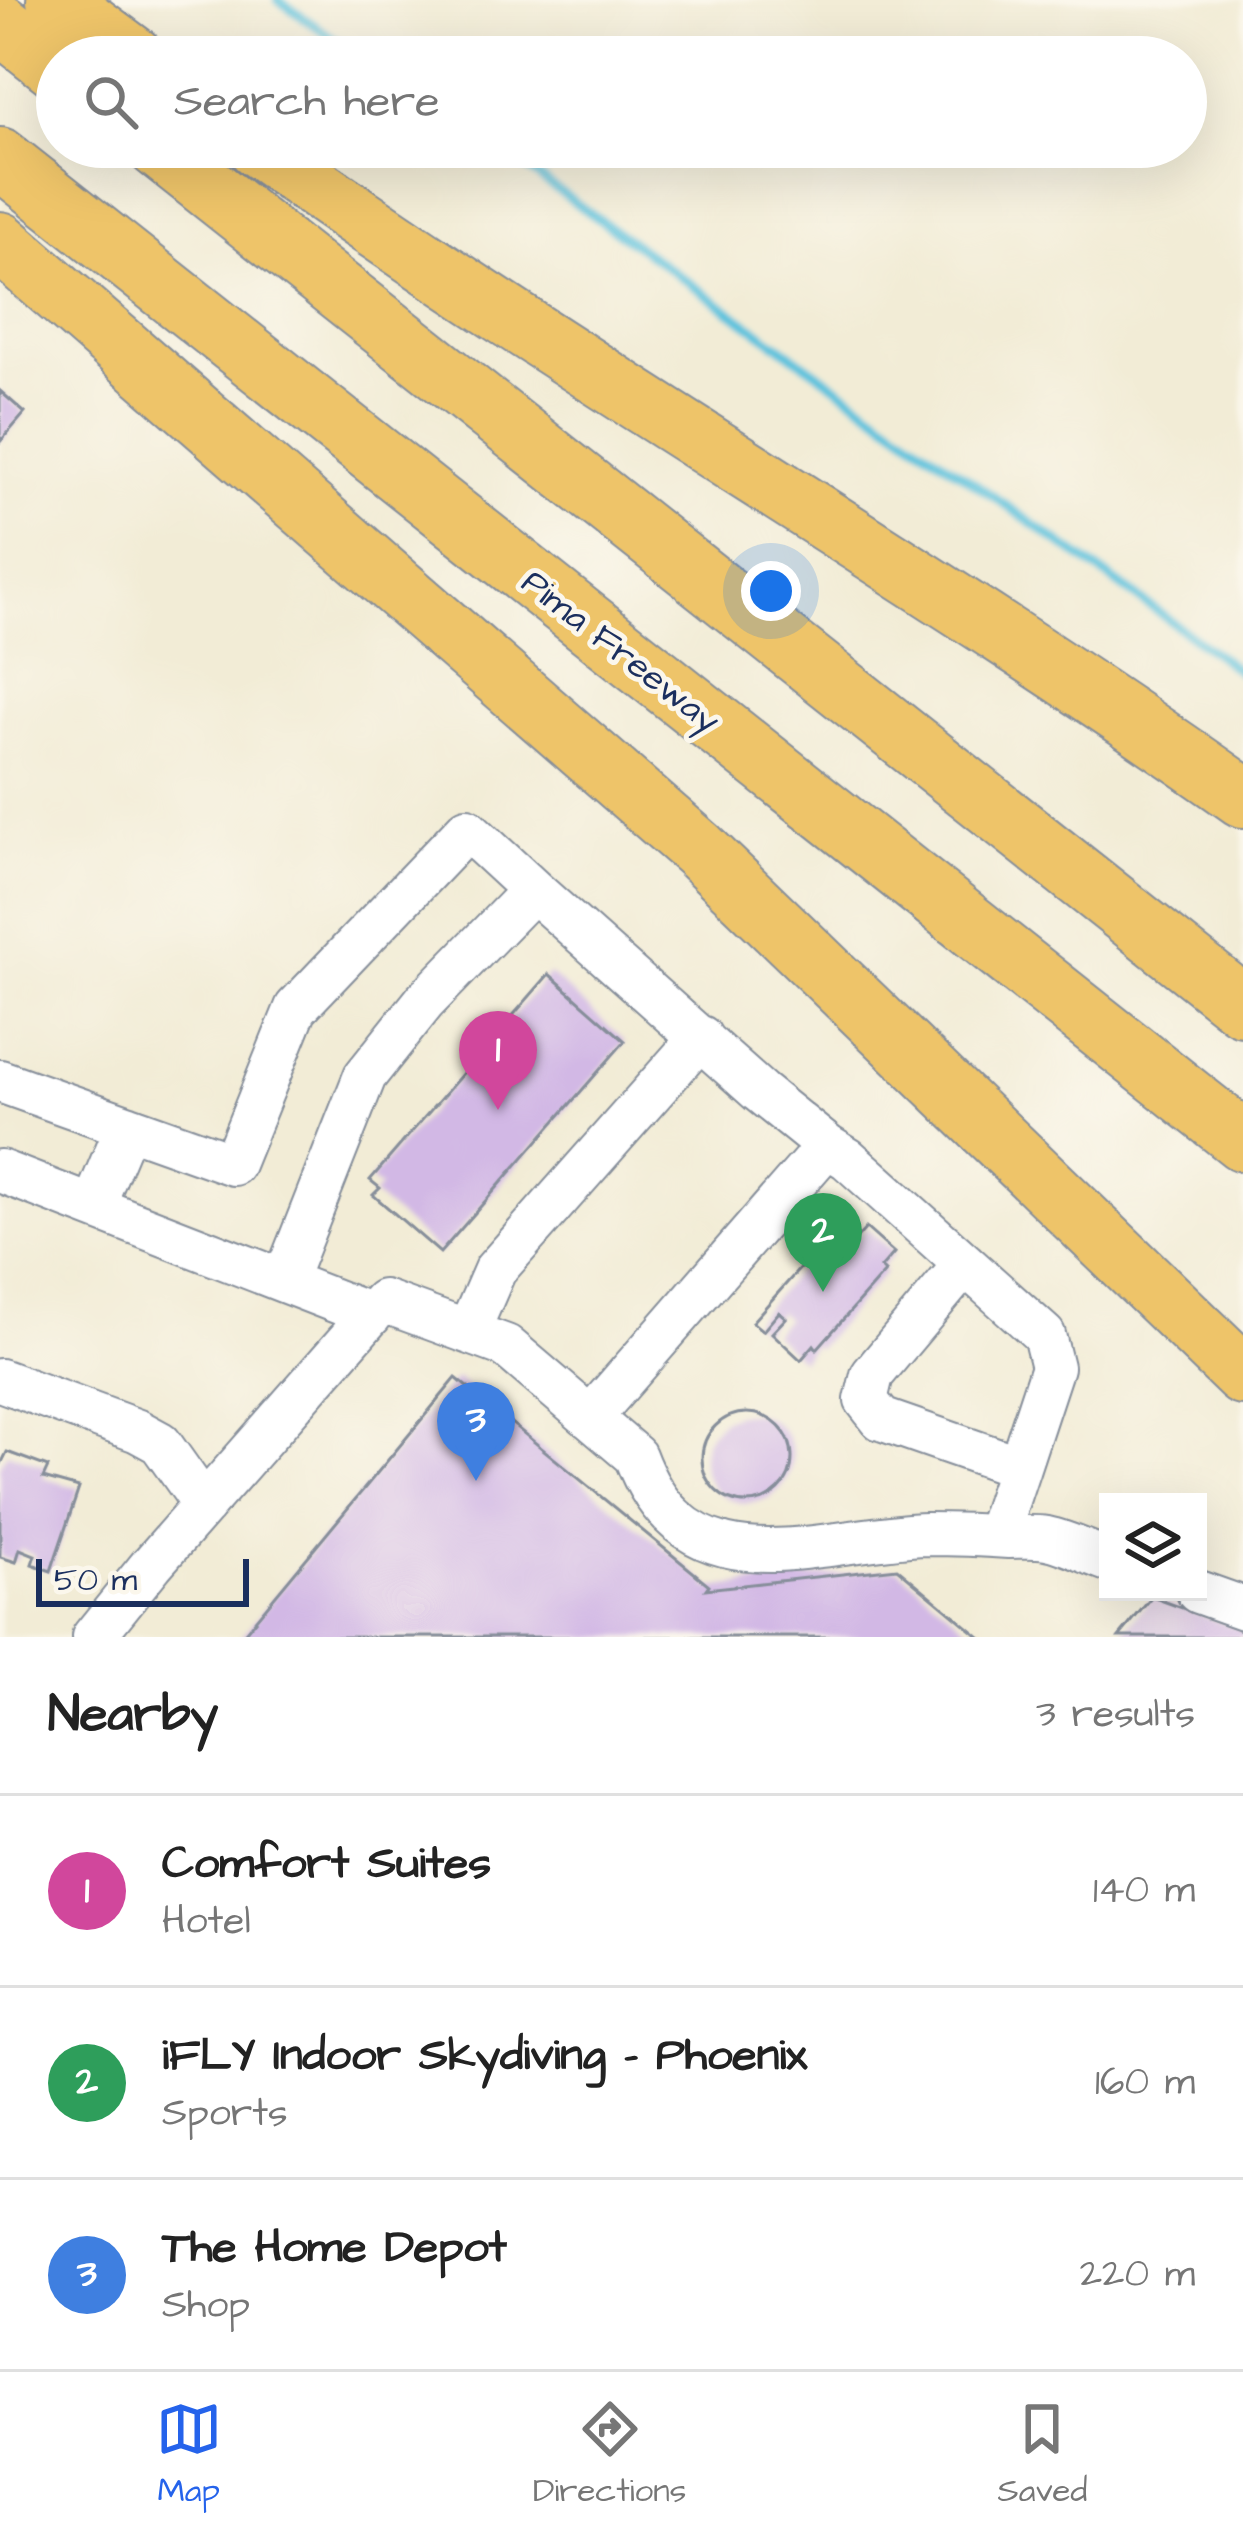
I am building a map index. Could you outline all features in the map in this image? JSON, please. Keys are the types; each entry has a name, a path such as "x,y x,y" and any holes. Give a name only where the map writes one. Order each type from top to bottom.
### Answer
{"highway":[{"path":"57,0 106,36"},
{"path":"0,23 36,51"},
{"name":"Pima Freeway","path":"0,158 1243,1141"},
{"path":"184,168 1243,1006"},
{"path":"288,168 1243,796"},
{"path":"0,242 699,850 1243,1375"}],"lane":[{"path":"0,1081 232,1164 296,1008 466,829 760,1092 848,1160 1044,1335 1052,1367 996,1536"},
{"path":"284,1281 365,1076 425,1000 533,890"},
{"path":"468,1332 495,1270 700,1037"},
{"path":"93,1207 127,1126"},
{"path":"590,1418 827,1146"},
{"path":"0,1172 370,1315"},
{"path":"965,1264 872,1375 866,1400 880,1419 1019,1467"},
{"path":"93,1637 383,1301 506,1346 635,1456 643,1477 672,1518 690,1532 734,1549 784,1550 924,1534 1046,1538 1099,1557"},
{"path":"0,1380 160,1443 204,1504"},
{"path":"1207,1595 1243,1608"}],"building":[{"path":"0,391 25,413 0,442"},
{"path":"549,974 625,1041 440,1253 373,1195 380,1188 370,1180"},
{"path":"866,1228 894,1253 881,1268 885,1272 817,1349 814,1345 801,1360 772,1333 786,1318 779,1312 763,1331 752,1322 803,1265 808,1270 839,1235 851,1245"},
{"path":"456,1378 709,1585 706,1589 897,1568 980,1637 241,1637"},
{"path":"747,1413 764,1416 779,1426 789,1441 789,1475 779,1490 764,1500 747,1503 730,1500 715,1490 705,1475 702,1458 705,1441 715,1426 730,1416"},
{"path":"7,1452 48,1467 43,1478 79,1488 51,1571 32,1564 35,1555 20,1549 16,1562 0,1557 0,1466"},
{"path":"1149,1601 1163,1601 1243,1630 1243,1637 1119,1637"}],"waterway":[{"path":"278,0 330,36"},
{"path":"526,168 1243,674"}],"place":[{"name":"Comfort Suites","path":"498,1110"},
{"name":"iFLY Indoor Skydiving - Phoenix","path":"823,1292"},
{"name":"The Home Depot","path":"476,1481"}]}
